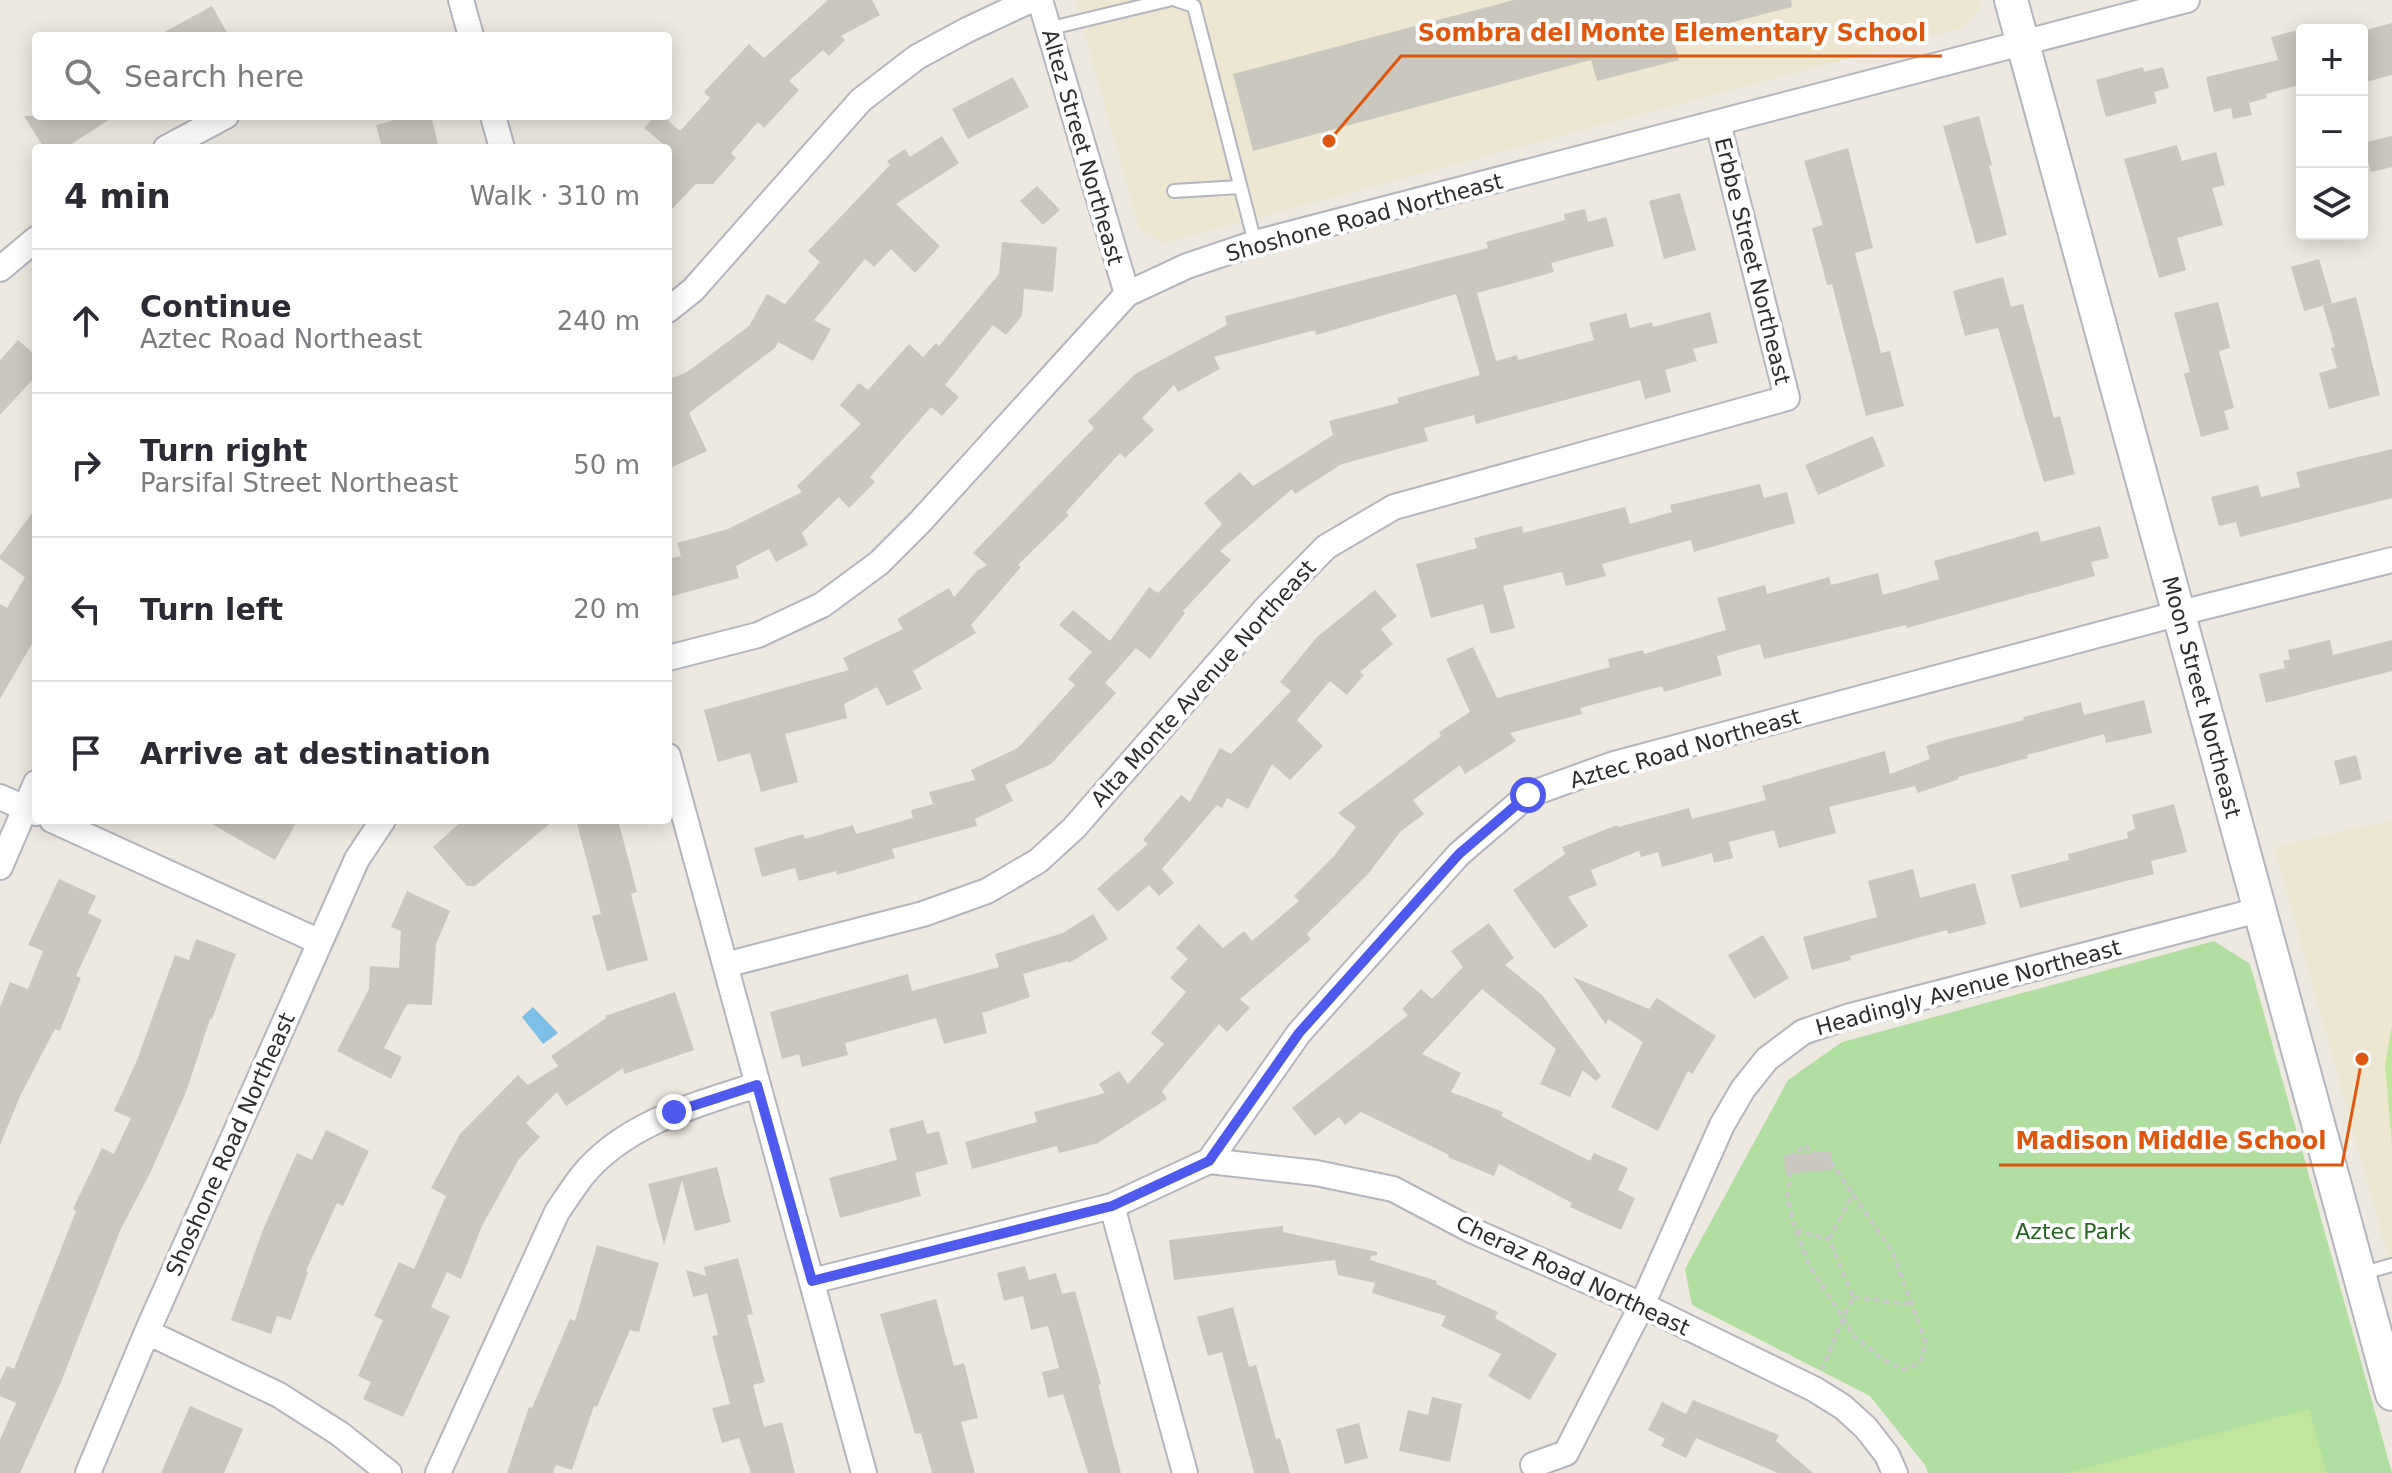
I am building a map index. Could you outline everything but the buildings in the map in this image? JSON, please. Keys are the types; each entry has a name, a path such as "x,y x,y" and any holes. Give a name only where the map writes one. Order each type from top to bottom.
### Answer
{"street":[{"path":"461,0 463,32"},
{"path":"672,307 693,290 861,100 917,57 1031,0"},
{"name":"Altez Street Northeast","path":"1040,0 1127,294"},
{"name":"Moon Street Northeast","path":"2011,0 2390,1382"},
{"name":"Shoshone Road Northeast","path":"672,657 758,635 822,605 879,563 1127,294 1187,266 1255,243 2187,0"},
{"path":"174,144 218,120"},
{"path":"494,120 501,144"},
{"name":"Erbbe Street Northeast","path":"1718,123 1787,398"},
{"path":"0,269 32,242"},
{"name":"Alta Monte Avenue Northeast","path":"725,965 923,914 987,891 1038,861 1074,828 1268,606 1326,547 1394,507 1787,398"},
{"name":"Aztec Road Northeast","path":"1209,1161 1299,1033 1459,854 1528,795 1614,764 2180,613 2392,560"},
{"path":"672,771 864,1473"},
{"path":"0,797 31,810 0,867"},
{"path":"61,824 320,942"},
{"name":"Shoshone Road Northeast","path":"88,1473 147,1332 357,859 380,824"},
{"name":"Headingly Avenue Northeast","path":"1533,1465 1566,1453 1642,1305 1722,1125 1743,1089 1767,1059 1803,1032 1850,1016 2259,910"},
{"path":"438,1473 557,1212 584,1174 627,1135 674,1112 757,1085"},
{"path":"812,1281 1112,1206 1209,1161"},
{"name":"Cheraz Road Northeast","path":"1209,1161 1316,1173 1393,1189 1471,1230 1642,1305 1814,1389 1843,1407 1880,1446 1895,1473"},
{"path":"1112,1206 1185,1473"},
{"path":"147,1332 279,1395 340,1434 389,1473"}],"lane":[{"path":"1047,29 1168,0"},
{"path":"1176,0 1194,6 1255,243"},
{"path":"1174,191 1240,187"},
{"path":"2360,1274 2392,1265"}],"path":[{"path":"1805,1146 1832,1164 1853,1193 1892,1251 1926,1343 1921,1360 1911,1368 1903,1369 1882,1359 1853,1335 1810,1267 1787,1198 1792,1154 1805,1146"},
{"path":"1829,1239 1853,1193"},
{"path":"1796,1231 1829,1239"},
{"path":"1822,1371 1853,1297 1829,1239"},
{"path":"1853,1297 1913,1305"}],"shaded area":[{"path":"1075,0 1979,0 1981,6 1962,28 1163,243 1139,228"},
{"path":"2392,820 2392,1271 2274,847"}],"green space":[{"name":"Aztec Park","path":"2214,941 2250,964 2392,1473 1928,1473 1925,1465 1870,1396 1692,1305 1685,1269 1788,1080 1842,1042"},
{"path":"2392,1026 2392,1144 2385,1065"},
{"path":"2309,1409 2327,1473 2067,1473"}],"water":[{"path":"533,1007 558,1033 543,1044 522,1017"}],"place":[{"name":"Sombra del Monte Elementary School","path":"1329,141"},
{"name":"Madison Middle School","path":"2362,1059"}],"route":[{"path":"674,1112 757,1085 812,1281 1112,1206 1209,1161 1299,1033 1459,854 1528,795"}]}
